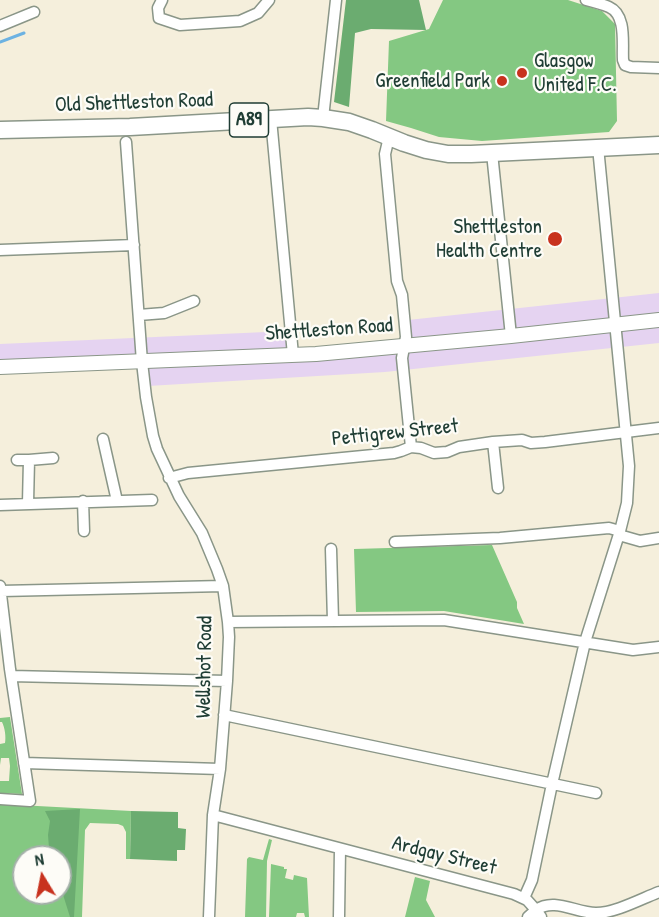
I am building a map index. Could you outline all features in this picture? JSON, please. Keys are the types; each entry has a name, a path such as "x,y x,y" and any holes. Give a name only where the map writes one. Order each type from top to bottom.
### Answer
{"main road":[{"name":"Old Shettleston Road","path":"0,130 125,128 323,118 355,124 438,153 492,153 659,145"}],"street":[{"path":"162,0 158,8 159,18 180,25 240,21 258,13 269,0"},
{"path":"323,118 336,0"},
{"path":"586,0 614,4 622,25 625,65 659,68"},
{"path":"0,26 34,12"},
{"path":"271,119 293,355"},
{"path":"388,137 385,154 406,337 402,358 411,447"},
{"name":"Wellshot Road","path":"126,142 142,362 153,436 170,478 202,533 218,569 228,622 227,681 220,769 213,815 209,917"},
{"path":"524,898 532,880 585,642 627,503 629,481 626,433 598,147"},
{"path":"492,153 511,336"},
{"path":"0,250 134,245"},
{"path":"139,315 164,313 194,301"},
{"name":"Shettleston Road","path":"0,367 293,355 511,336 659,320"},
{"name":"Pettigrew Street","path":"170,478 188,473 394,453 411,447 434,453 493,442 522,440 531,443 545,442 659,428"},
{"path":"103,439 117,501"},
{"path":"493,442 498,488"},
{"path":"28,503 23,460 53,458"},
{"path":"0,505 152,500"},
{"path":"83,501 84,531"},
{"path":"395,542 500,538 609,528 640,541 659,538"},
{"path":"331,549 333,621"},
{"path":"0,800 30,801 7,671 0,589 223,586"},
{"path":"228,622 444,620 633,650 659,647"},
{"path":"7,671 227,681"},
{"path":"224,715 596,794"},
{"path":"24,763 220,769"},
{"name":"Ardgay Street","path":"213,815 514,894 531,903 535,915 543,906 553,904 584,912 600,913 659,892"},
{"path":"339,917 340,849"}],"shaded area":[{"path":"659,293 659,343 385,372 148,386 146,359 0,365 0,344 288,331 291,357 411,348 408,320"}],"green space":[{"path":"346,0 419,0 426,30 371,29 355,33 349,107 334,102"},
{"name":"Greenfield Park","path":"443,0 568,0 602,11 615,24 617,121 609,132 482,141 439,137 386,121 389,41 429,29"},
{"path":"492,545 524,624 444,611 356,612 354,549"},
{"path":"10,717 22,794 0,793 0,781 9,781 10,766 9,758 1,758 0,765 0,744 5,743 5,738 0,718"},
{"path":"0,804 131,811 130,859 126,859 126,832 123,826 90,823 85,830 82,917 0,917"},
{"path":"80,809 74,917 70,917 66,905 72,905 72,845 49,845 50,821 45,811"},
{"path":"131,811 178,812 178,828 186,829 185,850 177,850 177,861 130,859"},
{"path":"269,839 272,840 267,861 266,917 245,917 247,859 249,857 263,860"},
{"path":"271,864 287,869 285,878 293,880 294,875 307,878 309,917 305,917 304,913 297,913 296,917 269,917"},
{"path":"415,877 430,881 426,900 435,917 405,917"}],"waterway":[{"path":"0,42 24,33"}],"place":[{"name":"Glasgow United F.C.","path":"522,73"},
{"name":"Greenfield Park","path":"502,81"},
{"name":"Shettleston Health Centre","path":"555,239"}]}
